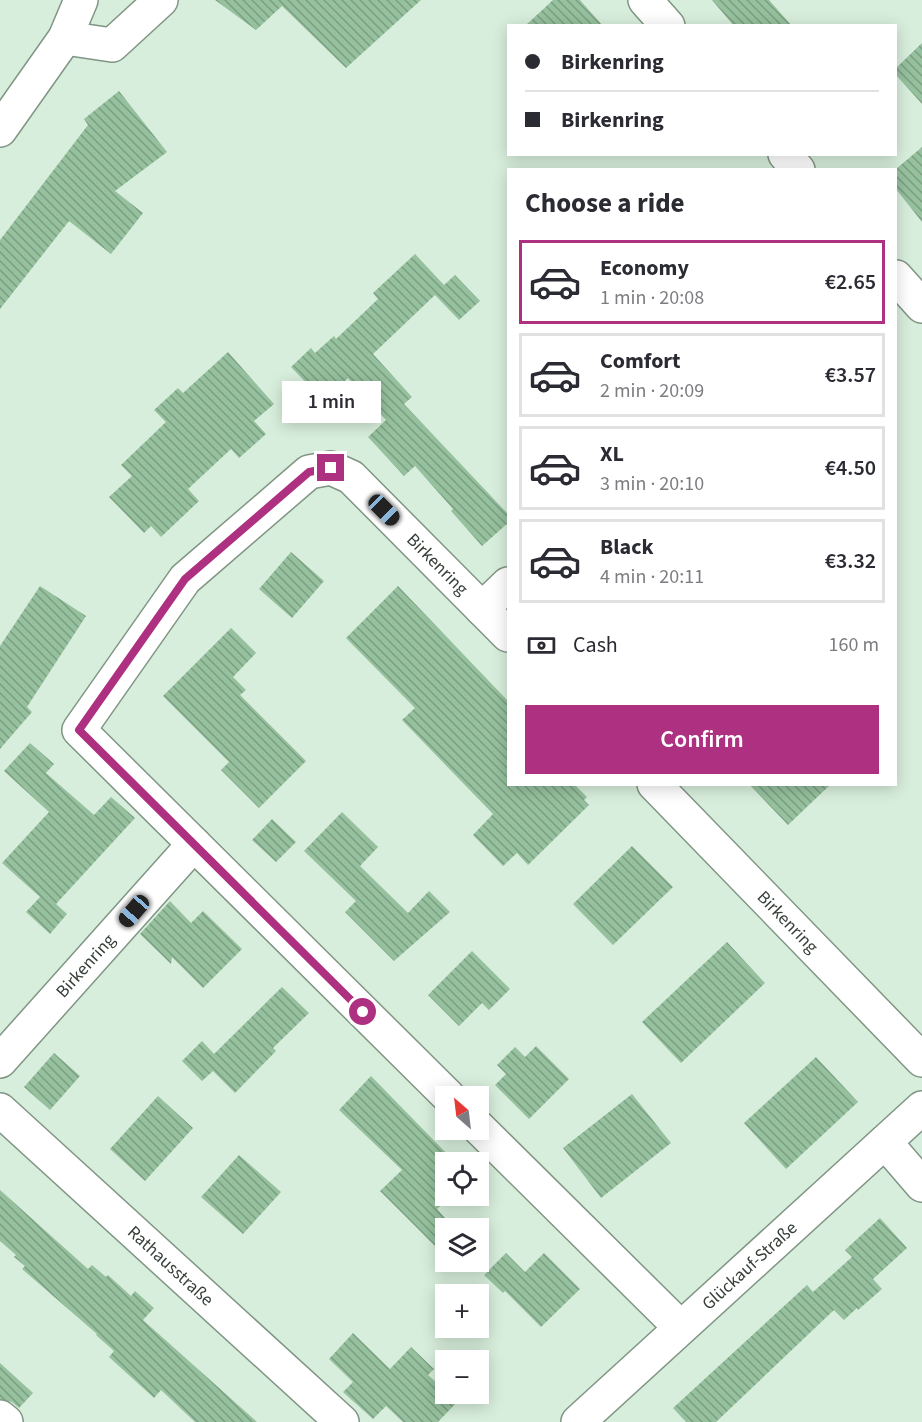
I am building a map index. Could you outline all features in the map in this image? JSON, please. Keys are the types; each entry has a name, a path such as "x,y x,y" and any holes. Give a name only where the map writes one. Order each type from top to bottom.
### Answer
{"street":[{"path":"0,130 65,38 81,0"},
{"path":"65,38 112,45 161,0"},
{"path":"645,0 666,24"},
{"path":"787,156 796,168"},
{"path":"897,278 922,306"},
{"name":"Birkenring","path":"438,1086 79,730 185,579 309,472 331,468 351,477 507,634"},
{"path":"482,609 507,585"},
{"name":"Birkenring","path":"656,786 922,1060"},
{"name":"Birkenring","path":"0,1061 194,844"},
{"name":"Glückauf-Straße","path":"578,1422 922,1108"},
{"name":"Rathausstraße","path":"0,1110 342,1422"},
{"path":"489,1138 680,1328"},
{"path":"885,1142 922,1185"},
{"path":"0,1417 6,1422"}],"building":[{"path":"215,0 421,0 346,68 282,6 256,30"},
{"path":"553,0 580,0 601,24 527,24"},
{"path":"712,0 769,0 790,24 732,24"},
{"path":"922,43 922,104 897,76 897,67"},
{"path":"119,91 167,152 115,191 143,213 111,254 69,221 0,309 0,240 88,125 84,119"},
{"path":"922,147 922,222 897,190 897,168"},
{"path":"415,254 444,285 455,275 480,301 459,320 435,295 373,354 412,397 404,404 507,513 507,524 482,546 415,466 404,476 368,437 386,420 348,378 324,401 291,367 311,348 315,353 334,336 336,339 378,299 373,293"},
{"path":"228,352 274,404 254,421 266,434 239,458 231,449 188,489 199,501 161,537 151,526 144,533 109,497 132,476 121,465 166,422 154,410 178,388 183,393"},
{"path":"291,552 324,581 292,618 259,589"},
{"path":"40,586 86,616 27,707 32,712 0,749 0,646"},
{"path":"398,586 507,700 507,786 576,786 587,797 584,800 589,805 528,865 517,853 503,866 473,835 493,814 402,720 415,708 346,638"},
{"path":"231,628 256,653 233,677 246,690 240,695 306,761 259,808 221,770 229,762 163,696"},
{"path":"30,743 54,764 46,773 94,815 111,797 135,818 56,904 67,914 50,934 26,912 40,897 2,863 49,812 4,771"},
{"path":"751,786 829,786 788,825"},
{"path":"342,812 378,847 360,866 408,913 429,891 450,912 394,961 345,912 356,901 304,851"},
{"path":"272,819 296,842 276,862 252,840"},
{"path":"632,846 673,887 613,945 573,904"},
{"path":"170,901 191,923 203,911 242,949 203,988 172,957 171,964 140,934"},
{"path":"727,942 765,983 681,1063 642,1022"},
{"path":"472,951 510,989 489,1010 482,1003 459,1026 428,995"},
{"path":"282,987 309,1013 273,1048 276,1051 235,1093 213,1071 202,1081 182,1061 202,1041 214,1054"},
{"path":"536,1046 569,1079 529,1119 495,1085 506,1074 497,1065 515,1047 525,1057"},
{"path":"54,1053 80,1076 50,1110 24,1087"},
{"path":"816,1057 858,1102 786,1169 744,1123"},
{"path":"371,1076 445,1152 435,1152 435,1206 440,1206 437,1209 445,1218 435,1218 435,1246 380,1191 402,1170 339,1110"},
{"path":"632,1094 671,1143 601,1198 563,1148"},
{"path":"158,1096 193,1128 145,1181 110,1149"},
{"path":"239,1155 281,1192 243,1234 201,1197"},
{"path":"0,1190 88,1269 92,1265 106,1277 108,1275 131,1296 135,1291 154,1308 143,1320 257,1422 195,1422 161,1390 154,1398 109,1357 114,1351 22,1269 25,1266 0,1241"},
{"path":"880,1218 907,1248 873,1279 882,1289 844,1320 834,1310 716,1422 686,1422 673,1408 807,1285 813,1292 852,1257 845,1250"},
{"path":"506,1253 525,1272 544,1253 580,1289 541,1327 505,1291 503,1293 484,1275"},
{"path":"353,1333 390,1369 411,1347 434,1369 428,1375 435,1381 435,1404 455,1404 438,1422 403,1422 386,1406 373,1419 343,1392 353,1382 329,1359"},
{"path":"0,1363 33,1393 19,1408 12,1402 0,1399"}],"route":[{"path":"331,468 309,472 185,579 79,730 363,1012"}]}
